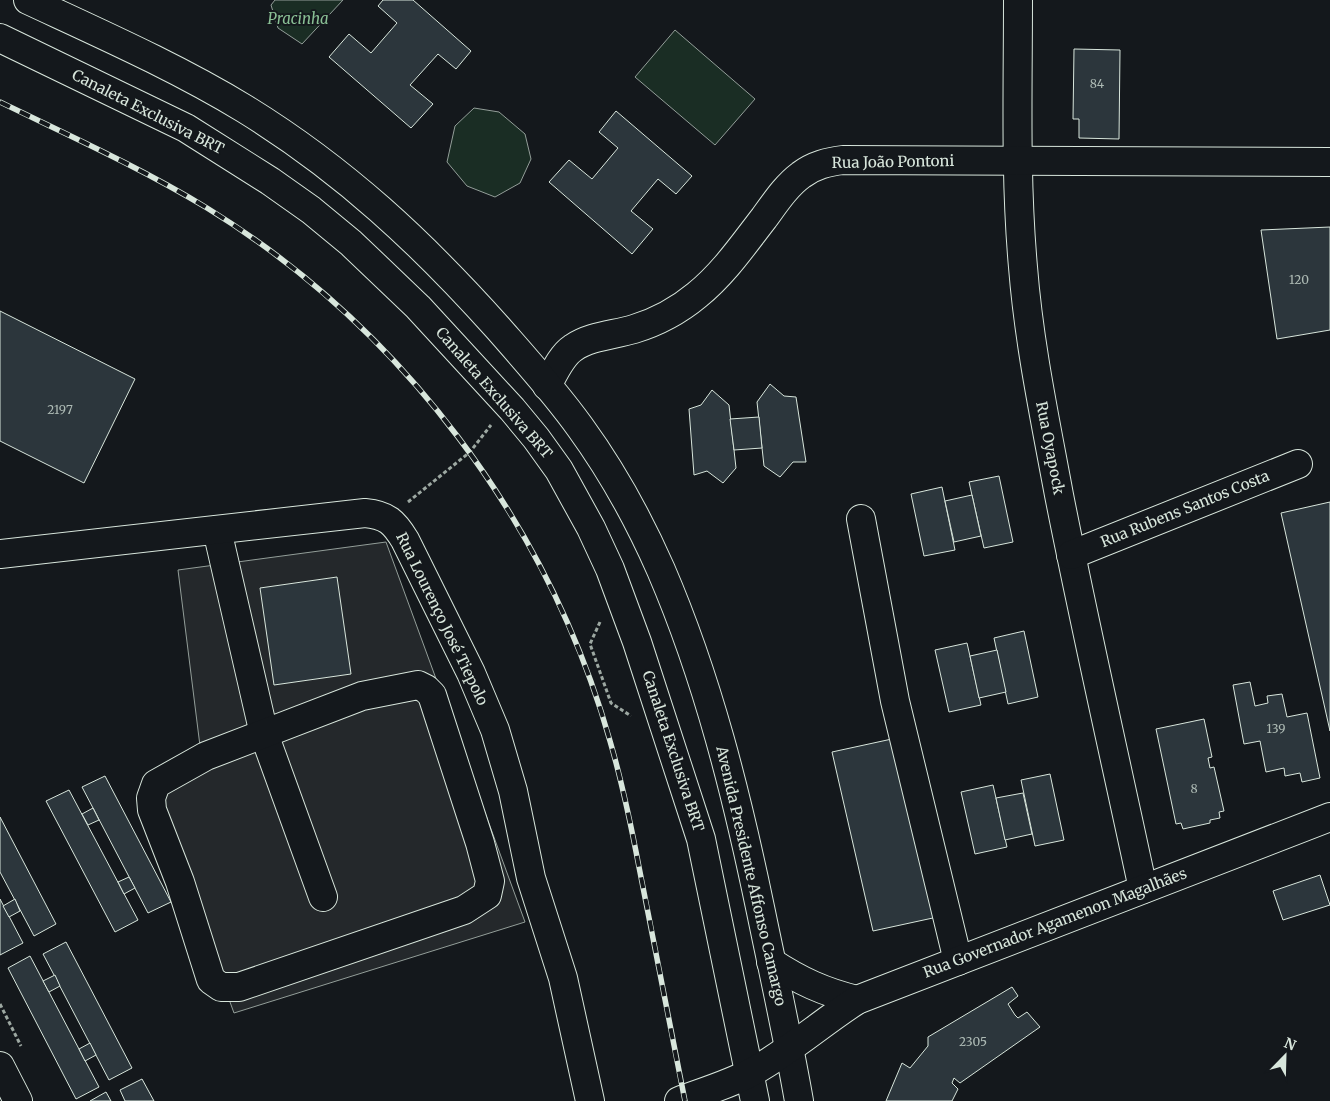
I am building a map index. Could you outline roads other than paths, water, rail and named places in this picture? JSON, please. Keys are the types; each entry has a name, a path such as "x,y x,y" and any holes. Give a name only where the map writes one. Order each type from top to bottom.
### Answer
{"street":[{"name":"Avenida Presidente Affonso Camargo","path":"28,0 68,10 244,109 292,140 339,174 420,245 459,284 548,386 580,427 635,516 680,615 698,664 736,800 772,962 799,1101"},
{"name":"Rua Oyapock","path":"1018,0 1018,162 1023,268 1030,330 1071,555 1144,889"},
{"name":"Canaleta Exclusiva BRT","path":"0,38 186,128 270,181 311,210 387,276 461,352 536,438 573,493 610,569 637,642 702,839 755,1101"},
{"name":"Rua João Pontoni","path":"548,386 562,360 572,349 586,342 656,321 696,296 732,261 785,190 800,175 816,166 843,160 1330,162"},
{"name":"Rua Rubens Santos Costa","path":"1071,555 1298,464"},
{"name":"Rua Lourenço José Tiepolo","path":"0,554 365,513 377,514 388,518 397,527 405,540 471,673 495,730 513,791 532,878 563,978 590,1101"},
{"path":"862,519 895,701 958,961"},
{"path":"217,530 264,734 323,897"},
{"path":"418,685 426,689 432,695 480,843 490,881 487,895 464,910 239,987 221,988 211,980 170,854 152,810 151,798 156,784 206,756 264,734 362,696 418,685"},
{"name":"Rua Governador Agamenon Magalhães","path":"679,1101 749,1074 790,1048 822,1023 857,1000 1330,817"},
{"path":"772,962 795,978 814,987 857,1000"},
{"path":"0,1066 18,1101"}],"railway":[{"path":"0,102 157,179 207,208 277,256 343,311 403,371 458,437 506,507 548,582 583,660 610,741 633,835 685,1101"}],"park label":[{"name":"Pracinha","path":"298,19"}]}
